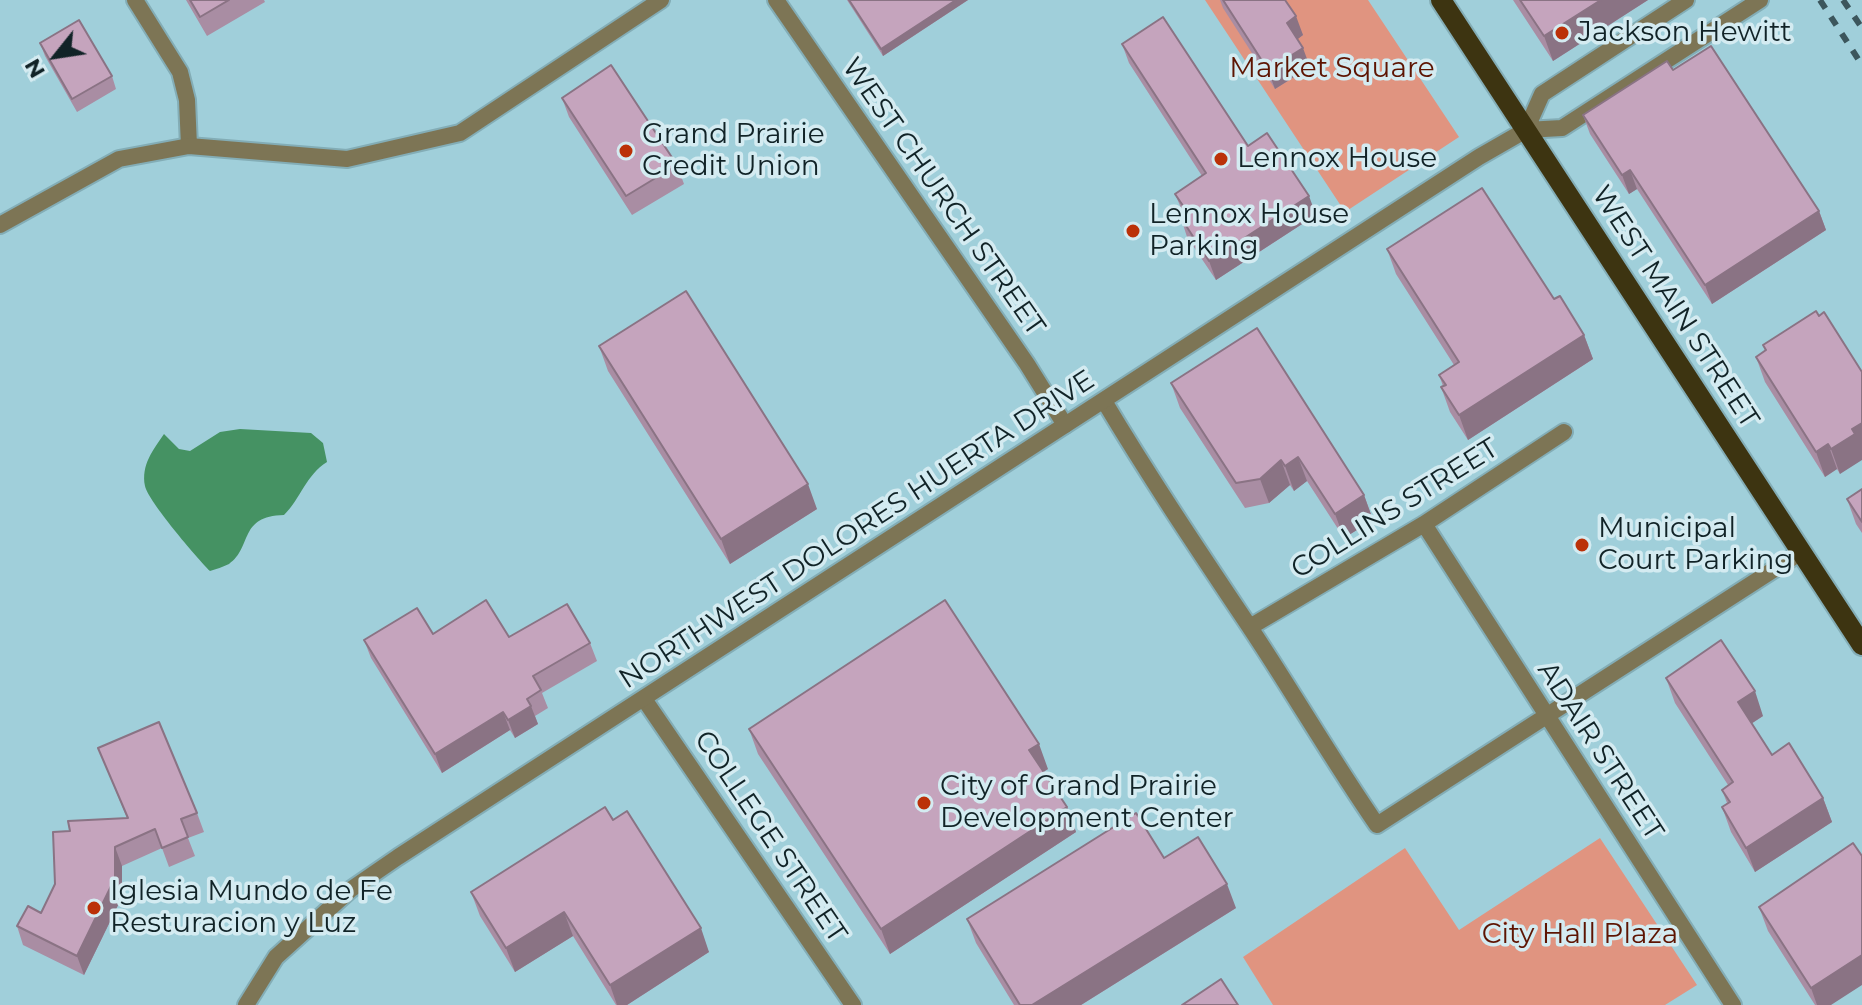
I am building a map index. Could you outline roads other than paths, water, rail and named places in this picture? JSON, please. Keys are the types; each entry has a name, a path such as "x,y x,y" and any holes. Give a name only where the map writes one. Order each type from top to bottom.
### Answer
{"main road":[{"name":"WEST MAIN STREET","path":"1441,0 1862,645"}],"street":[{"path":"135,0 180,72 187,100 189,146"},
{"path":"0,225 119,159 189,146 347,159 460,133 661,0"},
{"name":"WEST CHURCH STREET","path":"776,0 1019,353 1065,425"},
{"path":"1686,0 1542,94 1526,130 1562,128 1760,0"},
{"name":"NORTHWEST DOLORES HUERTA DRIVE","path":"246,1005 276,957 350,890 1479,157 1526,130"},
{"path":"1104,401 1330,757 1377,825 1801,552"},
{"name":"COLLINS STREET","path":"1250,627 1424,524 1564,432"},
{"name":"ADAIR STREET","path":"1424,524 1733,1005"},
{"name":"COLLEGE STREET","path":"644,699 853,1005"}],"railway":[{"path":"1820,0 1862,65"},
{"path":"1843,0 1862,28"}],"place":[{"name":"Jackson Hewitt","path":"1562,33"},
{"name":"Grand Prairie Credit Union","path":"626,151"},
{"name":"Lennox House","path":"1221,159"},
{"name":"Lennox House Parking","path":"1133,231"},
{"name":"Municipal Court Parking","path":"1582,545"},
{"name":"City of Grand Prairie Development Center","path":"924,803"},
{"name":"Iglesia Mundo de Fe Resturacion y Luz","path":"94,908"}],"park label":[{"name":"Market Square","path":"1332,69"},
{"name":"City Hall Plaza","path":"1580,935"}]}
